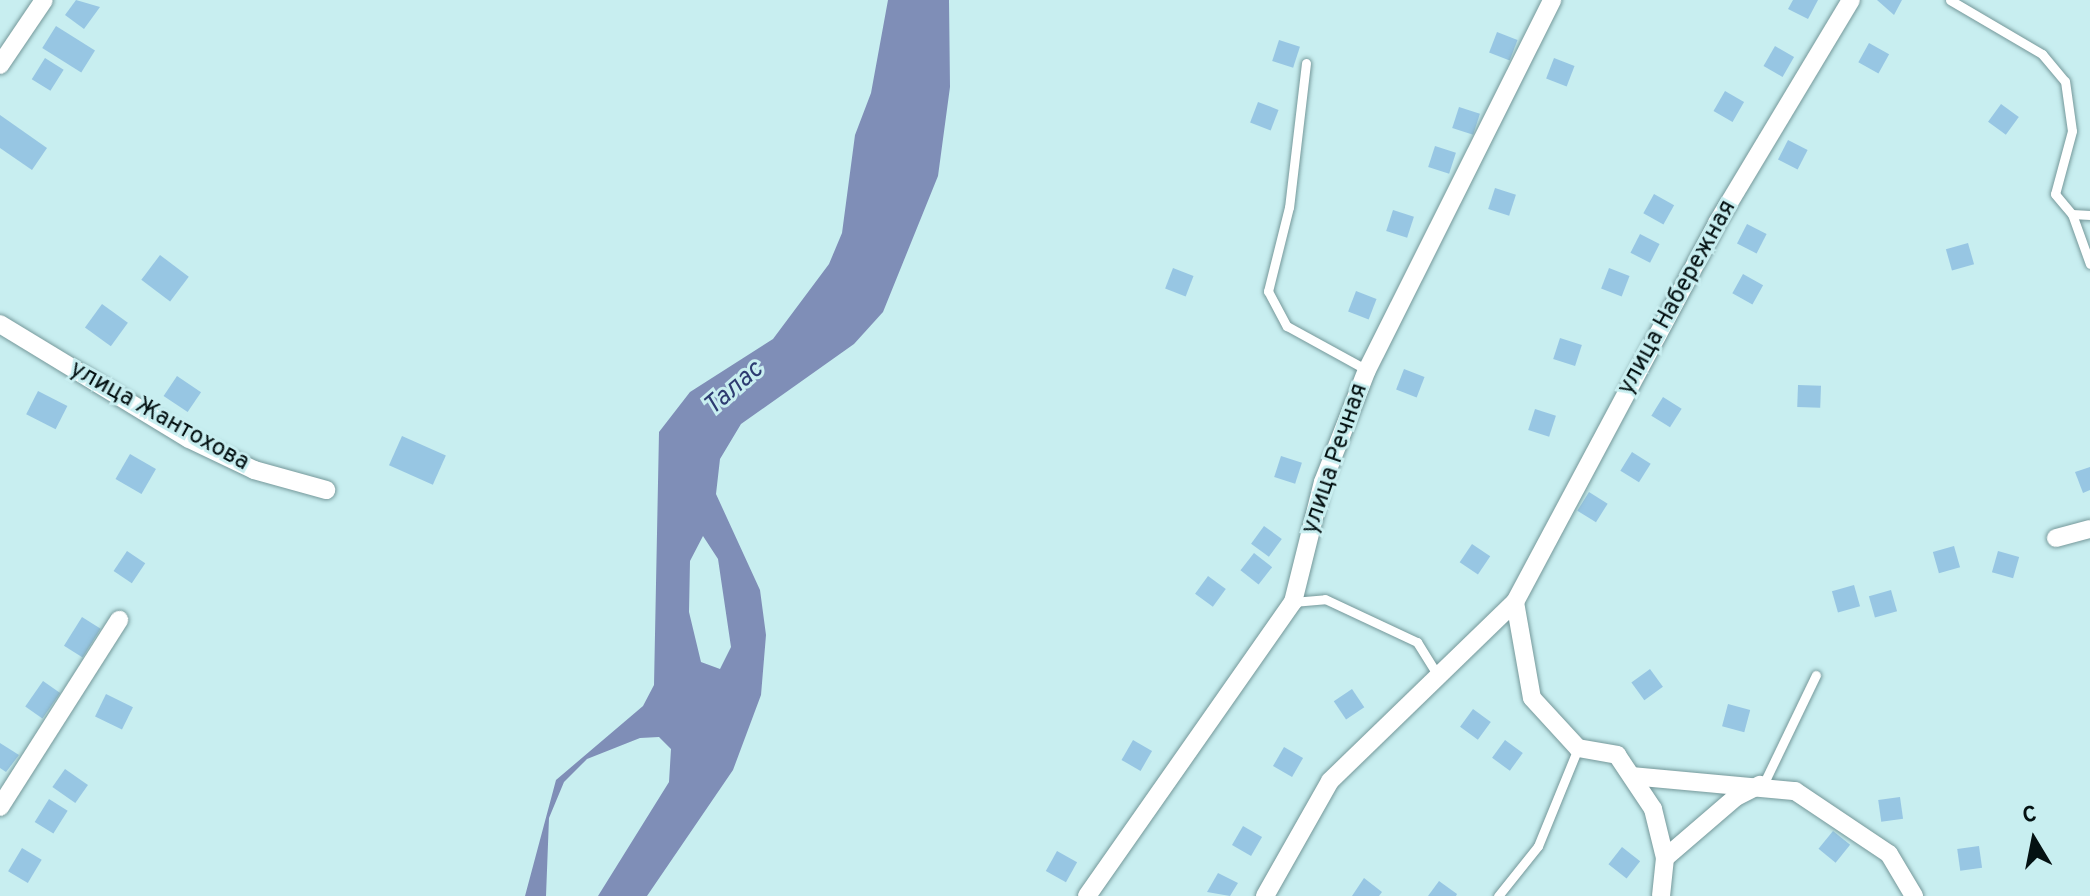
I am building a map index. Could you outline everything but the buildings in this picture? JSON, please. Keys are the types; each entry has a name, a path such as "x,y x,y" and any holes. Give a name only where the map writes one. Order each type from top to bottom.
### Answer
{"street":[{"path":"0,65 44,0"},
{"name":"улица Речная","path":"1087,896 1293,602 1323,482 1367,370 1552,0"},
{"name":"улица Набережная","path":"1265,896 1330,781 1436,673 1515,602 1717,223 1851,0"},
{"name":"улица Жантохова","path":"0,324 189,439 254,470 326,490"},
{"path":"2056,538 2090,529"},
{"path":"1515,602 1532,698 1578,748 1617,755 1653,809 1665,858 1661,896"},
{"path":"0,807 119,620"},
{"path":"1632,776 1763,785 1831,809 1889,854 1914,896"},
{"path":"1665,858 1736,797 1763,785"}],"lane":[{"path":"1950,0 2042,54 2065,81 2072,131 2055,194 2072,214 2090,264"},
{"path":"1306,63 1289,207 1268,291 1287,326 1367,370"},
{"path":"2072,214 2090,215"},
{"path":"1293,602 1325,599 1417,642 1436,673"},
{"path":"1763,785 1816,675"},
{"path":"1498,896 1538,846 1578,748"}],"water":[{"name":"Талас","path":"888,0 949,0 950,87 938,176 883,312 854,344 741,424 720,459 716,494 760,590 766,635 761,695 733,770 647,896 598,896 669,782 671,749 659,737 640,738 587,759 564,782 549,818 546,896 525,896 556,780 643,706 654,685 659,432 690,392 773,339 829,264 842,233 855,135 871,93","holes":["703,536 718,559 731,647 720,669 701,662 689,612 690,561"]}]}
